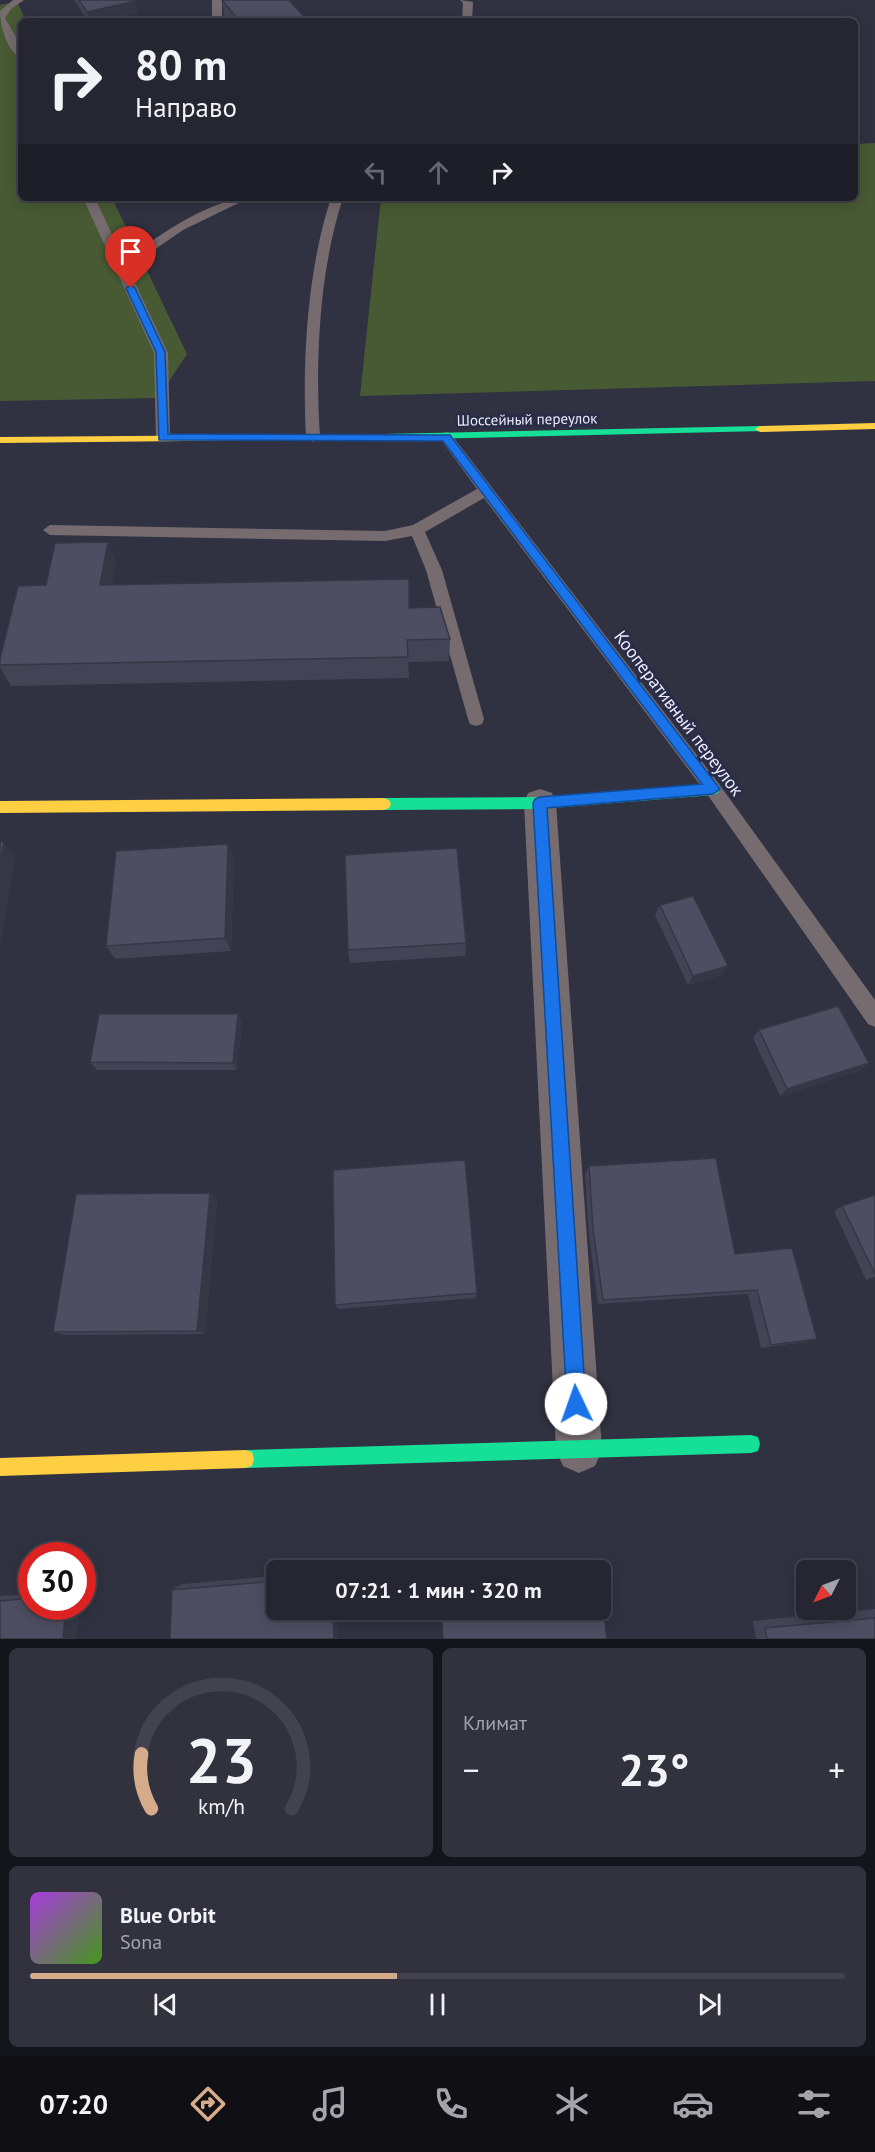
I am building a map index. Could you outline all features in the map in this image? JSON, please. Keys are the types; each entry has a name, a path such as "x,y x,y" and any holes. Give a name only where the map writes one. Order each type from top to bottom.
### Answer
{"street":[{"name":"Шоссейный переулок","path":"0,440 446,437 875,426"},
{"path":"0,807 540,803 713,789"},
{"path":"540,803 579,1450"},
{"path":"0,1467 751,1444"}],"lane":[{"path":"18,49 0,18 19,0"},
{"path":"217,0 217,18"},
{"path":"465,0 468,2 467,18"},
{"path":"90,201 160,352 163,438"},
{"path":"121,267 179,228 237,201"},
{"path":"313,437 310,390 312,348 325,234 336,201"},
{"name":"Кооперативный переулок","path":"446,437 713,789 875,1017"},
{"path":"50,530 385,536 417,530 486,490"},
{"path":"417,530 434,570 476,719"}],"green space":[{"path":"17,2 25,18 18,18 18,201 113,201 187,354 158,398 0,401 0,5"},
{"path":"875,143 875,381 360,396 381,201 858,201 858,144"}],"building":[{"path":"79,0 134,0 135,1 87,12"},
{"path":"222,0 289,0 305,18 237,18"},
{"path":"108,542 100,585 409,579 409,608 440,607 450,639 407,640 408,657 0,665 18,586 46,585 55,543"},
{"path":"0,842 4,842 0,864"},
{"path":"228,844 225,938 106,946 116,851"},
{"path":"457,848 466,943 348,950 345,855"},
{"path":"693,896 728,966 693,976 660,905"},
{"path":"838,1006 869,1063 787,1089 759,1030"},
{"path":"99,1014 238,1014 233,1063 90,1062"},
{"path":"716,1158 735,1254 792,1248 817,1339 771,1345 757,1290 603,1300 593,1229 589,1166"},
{"path":"465,1160 477,1293 335,1305 333,1170"},
{"path":"210,1193 197,1331 53,1332 76,1194"},
{"path":"875,1195 875,1274 842,1206"},
{"path":"266,1582 266,1620 333,1620 334,1639 170,1639 172,1590"},
{"path":"18,1599 18,1620 65,1620 63,1639 0,1639 0,1601"},
{"path":"875,1618 875,1639 767,1639 765,1628 856,1620"},
{"path":"442,1620 605,1620 607,1639 443,1639"}],"traffic: fast":[{"path":"383,437 760,429"},
{"path":"384,804 540,803 713,789"},
{"path":"245,1459 751,1444"}],"traffic: slow":[{"path":"760,429 875,426"},
{"path":"0,440 383,437"},
{"path":"0,807 384,804"},
{"path":"0,1467 245,1459"}],"route":[{"path":"131,288 160,352 163,438 446,437 713,789 540,803 576,1404"}]}
